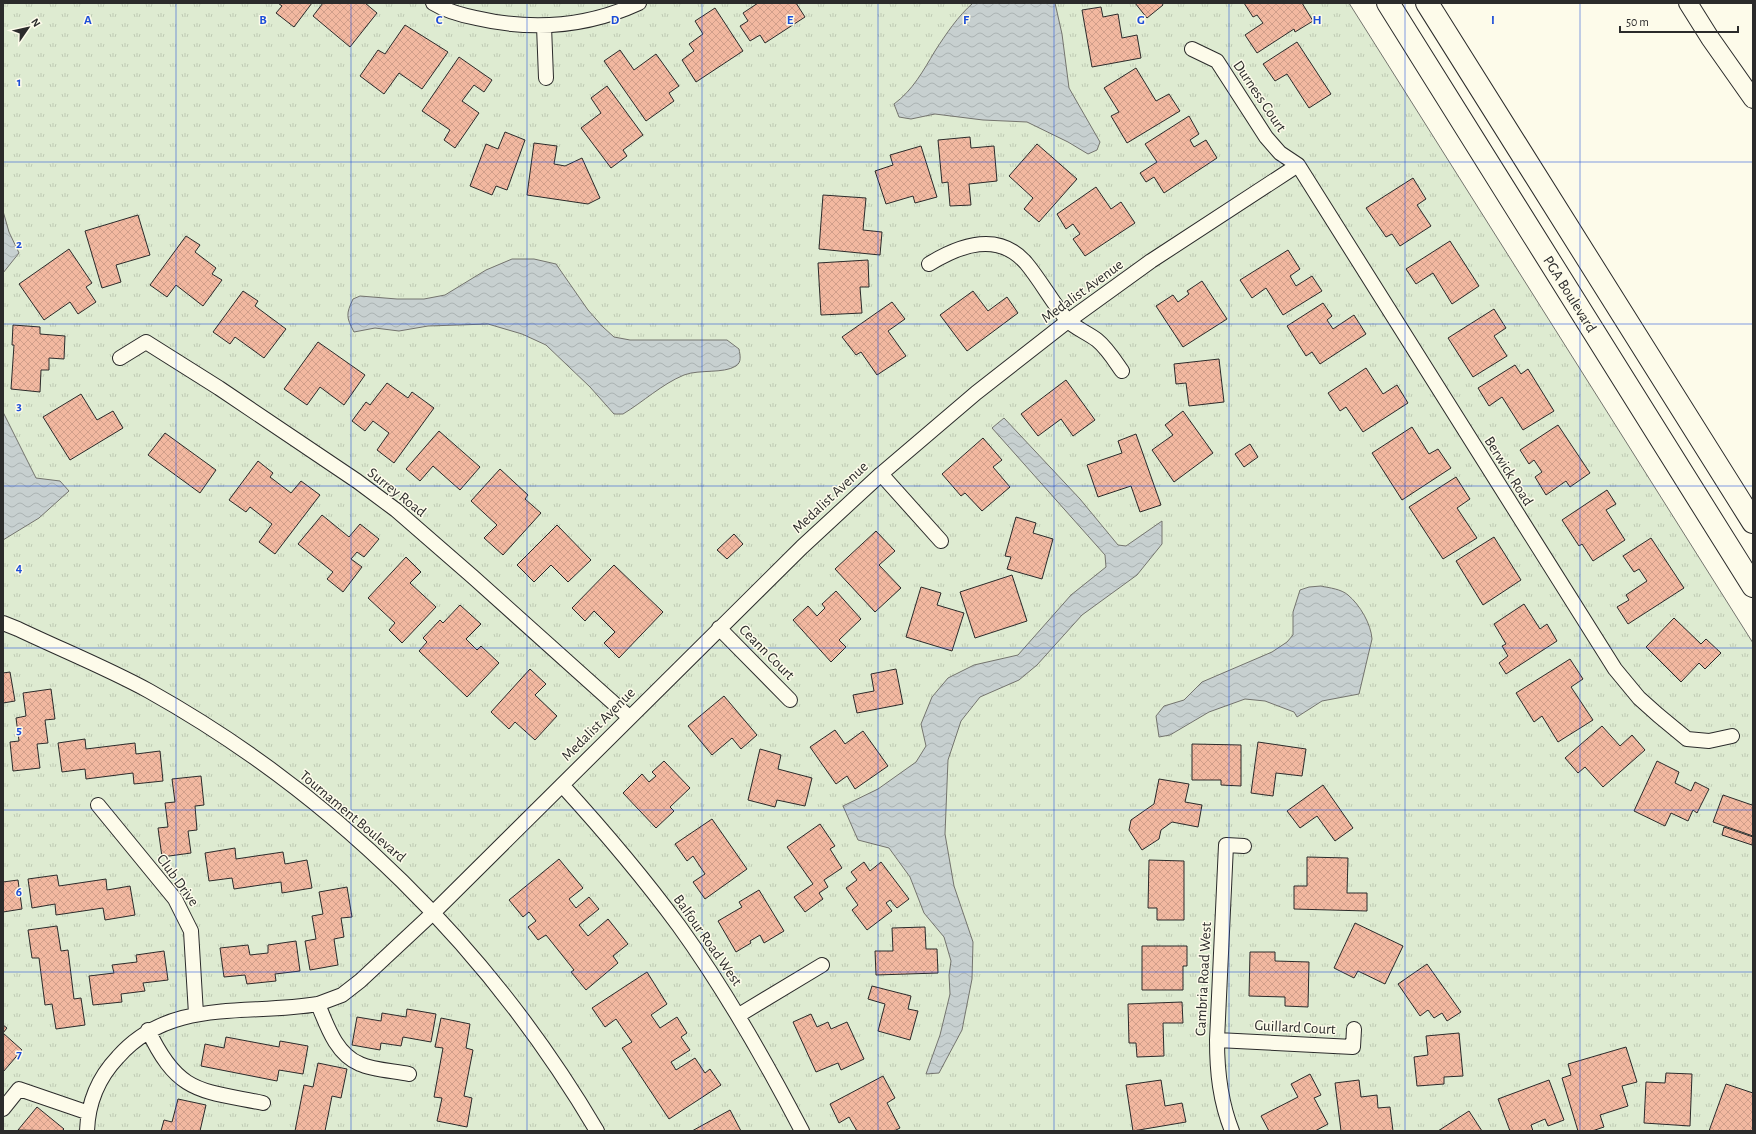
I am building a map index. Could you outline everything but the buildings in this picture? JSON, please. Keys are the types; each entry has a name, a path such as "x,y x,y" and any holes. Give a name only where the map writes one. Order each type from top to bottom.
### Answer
{"main road":[{"name":"PGA Boulevard","path":"1388,3 1753,586"},
{"path":"1427,3 1753,522"}],"street":[{"path":"433,3 460,14 495,23 544,26 593,20 639,3"},
{"path":"1688,3 1710,38 1753,99"},
{"path":"544,26 546,78"},
{"name":"Durness Court","path":"1192,49 1217,61 1266,137 1280,153 1298,165"},
{"name":"Medalist Avenue","path":"434,912 719,628 802,547 881,474 976,393 1068,321 1152,261 1298,165"},
{"name":"Berwick Road","path":"1298,165 1615,669 1639,698 1687,739 1709,741 1732,736"},
{"path":"929,264 949,252 972,245 994,245 1008,249 1026,262 1068,321 1098,341 1122,371"},
{"name":"Surrey Road","path":"120,358 146,342 219,388 357,481 396,510 474,577 629,717"},
{"path":"881,474 941,541"},
{"name":"Tournament Boulevard","path":"3,623 109,670 150,692 219,734 274,772 326,812 377,856 434,912 498,986 538,1039 575,1094 597,1131"},
{"name":"Ceann Court","path":"719,628 790,700"},
{"name":"Balfour Road West","path":"562,784 636,870 680,927 739,1015 802,1131"},
{"name":"Club Drive","path":"98,805 175,899 186,920 191,931 196,1014"},
{"name":"Cambria Road West","path":"1232,1131 1226,1117 1220,1090 1217,1062 1217,1040 1226,845 1244,846"},
{"path":"87,1131 89,1113 97,1089 110,1065 128,1045 148,1030 172,1020 196,1014 318,1004 331,1000 351,989 434,912"},
{"path":"739,1015 822,965"},
{"path":"318,1004 333,1039 349,1057 360,1064 409,1074"},
{"name":"Guillard Court","path":"1217,1040 1353,1047 1354,1029"},
{"path":"148,1030 165,1062 182,1080 206,1092 263,1102"},
{"path":"3,1110 19,1089 89,1113"}],"green space":[{"path":"3,3 1349,3 1753,643 1753,1131 3,1131"}],"water":[{"path":"973,3 1055,3 1062,34 1069,88 1100,142 1097,150 1088,154 1068,142 1027,122 983,120 935,114 911,119 899,117 894,104 907,93 922,73 957,19"},
{"path":"3,211 9,232 19,253 3,273"},
{"path":"512,259 534,259 556,264 588,310 614,337 630,340 727,340 739,349 739,362 736,366 725,370 697,372 684,375 668,383 623,414 614,414 590,387 546,345 522,334 488,324 428,326 399,331 375,328 354,332 349,323 348,312 353,299 360,296 397,299 424,299 445,295 486,270"},
{"path":"3,412 36,478 60,481 69,491 39,518 3,540"},
{"path":"1004,418 1080,499 1118,545 1126,546 1162,521 1162,544 1137,575 1082,615 1037,665 1019,680 980,697 961,721 948,760 945,834 954,886 973,942 972,979 962,1030 939,1073 926,1074 940,1035 950,994 949,975 951,961 944,937 924,913 910,877 889,848 858,840 843,806 878,789 916,762 926,746 921,724 932,697 948,678 974,665 1018,655 1071,595 1106,567 1105,555 992,428"},
{"path":"1321,586 1339,590 1348,595 1361,609 1370,627 1372,639 1359,694 1322,701 1297,717 1294,712 1265,701 1245,699 1209,712 1170,735 1159,737 1156,716 1164,706 1184,700 1202,682 1272,652 1287,642 1293,635 1293,612 1300,590 1309,587"}]}
